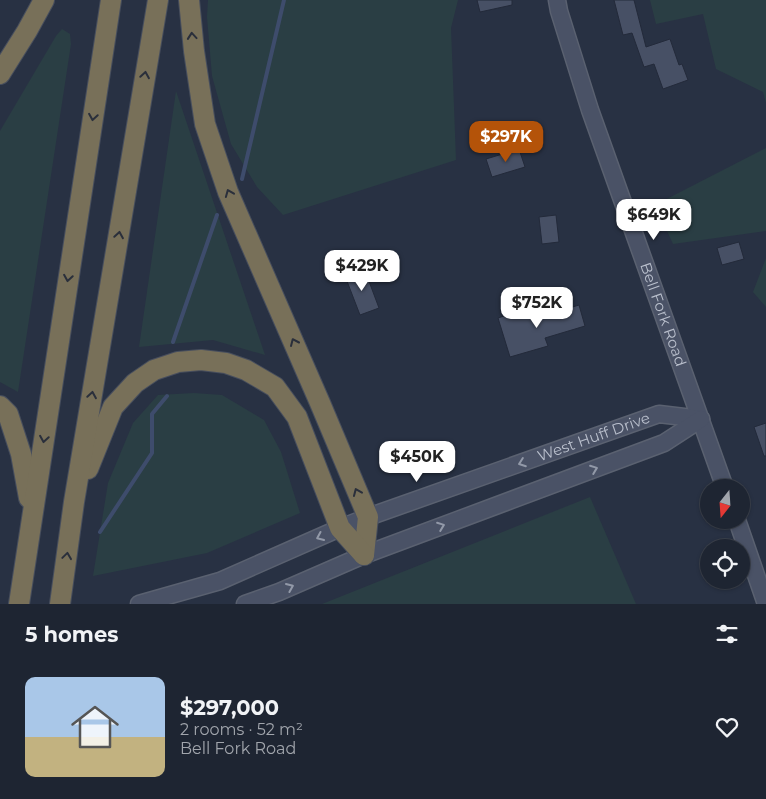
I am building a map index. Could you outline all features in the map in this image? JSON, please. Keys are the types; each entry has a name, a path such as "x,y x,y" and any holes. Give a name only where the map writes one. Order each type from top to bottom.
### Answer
{"highway":[{"path":"0,74 28,31 44,0"},
{"path":"19,604 111,0"},
{"path":"60,604 74,502 158,0"},
{"path":"189,0 194,51 205,124 228,192 368,517 364,555"},
{"path":"74,502 113,407 135,383 154,370 178,362 201,360 226,363 246,370 275,388 297,417 340,528 364,555"},
{"path":"0,406 8,414 21,454 32,515"}],"main road":[{"name":"Bell Fork Road","path":"557,0 590,110 722,479"},
{"name":"West Huff Drive","path":"139,604 220,581 368,517 659,414 702,419"},
{"name":"West Huff Drive","path":"245,604 279,592 364,555 664,443 702,419"},
{"path":"740,529 766,604"}],"shaded area":[{"path":"208,0 458,0 451,28 456,160 283,215 257,187 231,144 212,76 207,17"},
{"path":"650,0 766,0 766,103 763,92 716,69 703,14 656,24"},
{"path":"62,29 70,34 71,44 18,392 0,382 0,131"},
{"path":"176,91 265,355 213,340 139,347"},
{"path":"766,148 766,231 673,244 655,205"},
{"path":"766,258 766,307 753,292"},
{"path":"194,393 222,395 264,420 281,452 300,513 207,553 93,576 108,483 133,423 158,395"},
{"path":"590,497 636,604 322,604"}],"building":[{"path":"477,0 512,0 512,5 480,12"},
{"path":"614,0 634,0 646,47 670,39 679,65 682,64 688,80 663,89 654,64 644,67 632,33 623,35"},
{"path":"519,149 525,167 492,177 486,159"},
{"path":"556,215 559,242 542,244 539,217"},
{"path":"739,242 744,259 722,265 717,248"},
{"path":"364,268 379,308 360,315 345,276"},
{"path":"579,305 585,326 545,338 548,346 510,357 498,318 519,311 521,316 536,312 537,318"},
{"path":"766,423 766,456 764,456 754,427"}],"waterway":[{"path":"242,179 284,0"},
{"path":"173,342 217,215"},
{"path":"100,532 152,453 152,414 167,396"}]}
